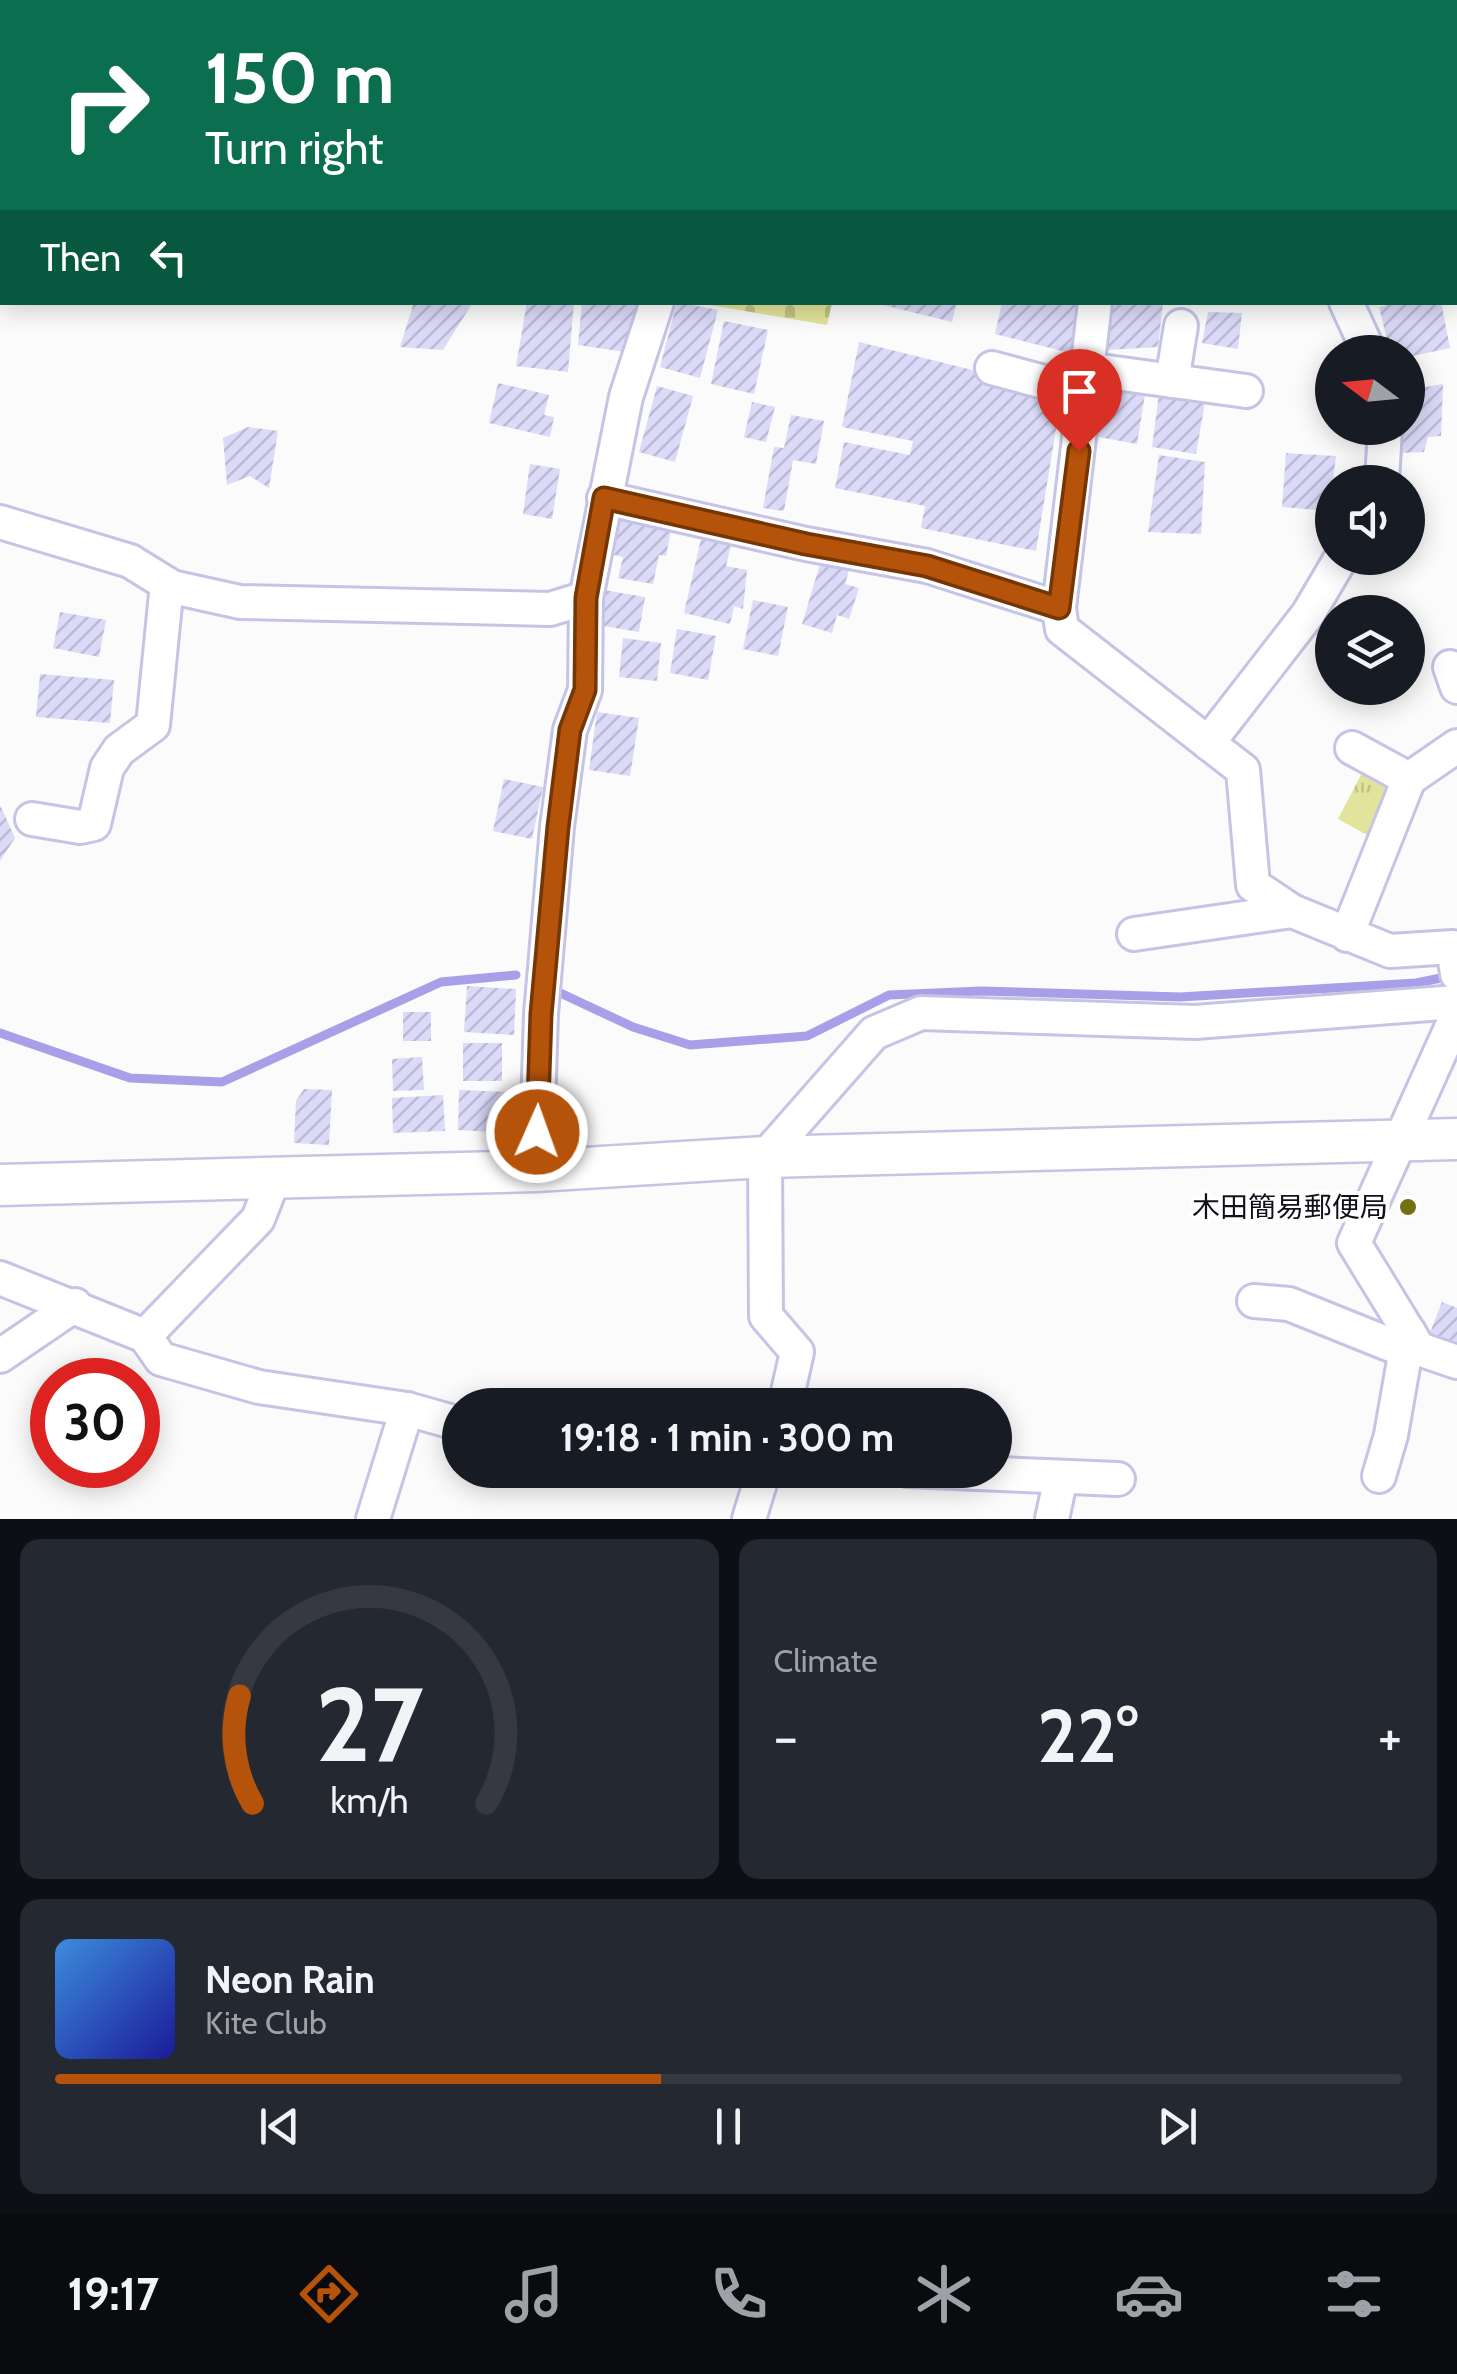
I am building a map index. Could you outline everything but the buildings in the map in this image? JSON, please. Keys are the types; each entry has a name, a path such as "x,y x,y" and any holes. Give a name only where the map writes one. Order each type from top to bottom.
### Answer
{"street":[{"path":"536,1171 541,1014 570,730 585,690 586,598 626,396 656,305"},
{"path":"1095,305 1059,608 1062,629 1242,770 1253,885 1292,912 1390,950 1455,959"},
{"path":"1347,305 1361,335"},
{"path":"1172,380 1181,326"},
{"path":"992,368 1086,381 1172,380 1246,391"},
{"path":"604,498 806,544 927,566 1059,608"},
{"path":"0,522 130,561 167,584 240,602 550,608 586,598"},
{"path":"1208,743 1308,614 1331,575"},
{"path":"32,818 80,828 94,824 106,768 119,750 153,725 167,584"},
{"path":"1347,934 1409,780 1457,746"},
{"path":"1352,748 1409,780"},
{"path":"1134,934 1292,912"},
{"path":"789,1388 797,1352 766,1316 766,1157 874,1034 921,1013 1195,1022 1457,1002"},
{"path":"1379,1476 1408,1342 1354,1243 1396,1142 1457,1015"},
{"path":"0,1185 536,1171 766,1157 1457,1140"},
{"path":"146,1336 258,1219 274,1178"},
{"path":"0,1278 146,1336 162,1359 259,1387 407,1409 442,1419"},
{"path":"1254,1301 1289,1304 1457,1362"},
{"path":"0,1356 75,1305"},
{"path":"373,1519 407,1409"},
{"path":"1012,1475 1118,1479"},
{"path":"1052,1519 1061,1477"},
{"path":"749,1519 758,1488"}],"green space":[{"path":"710,305 831,305 827,325"},
{"path":"1365,767 1399,785 1371,837 1338,819"}],"waterway":[{"path":"0,1033 130,1078 222,1082 441,982 516,975"},
{"path":"556,991 633,1027 690,1045 807,1036 889,995 981,991 1180,997 1416,983 1451,976"}],"place":[{"name":"木田簡易郵便局","path":"1408,1207"}],"route":[{"path":"537,1132 541,1014 561,797 570,730 585,690 586,598 604,498 806,544 927,566 1059,608 1079,451"}]}
